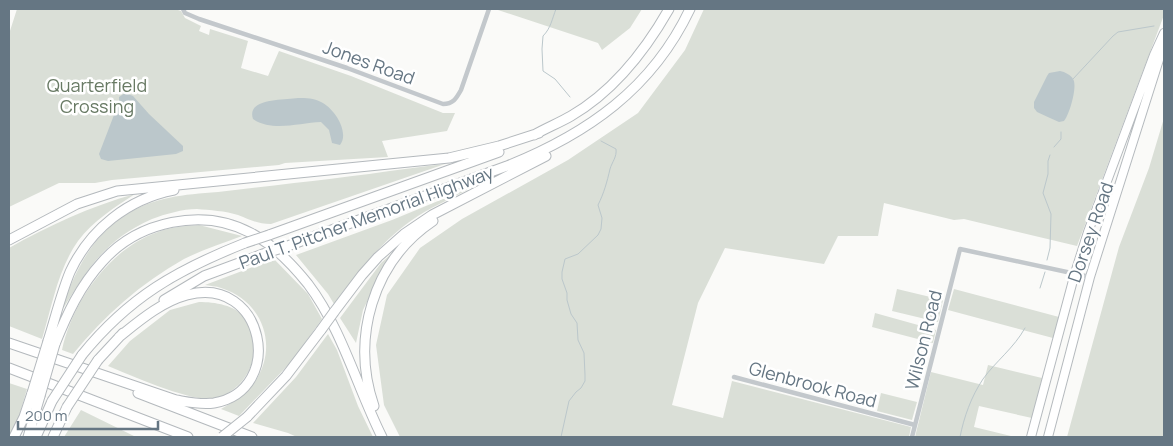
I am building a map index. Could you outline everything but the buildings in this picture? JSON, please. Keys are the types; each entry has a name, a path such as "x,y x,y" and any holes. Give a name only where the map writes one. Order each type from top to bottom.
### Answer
{"highway":[{"name":"Paul T. Pitcher Memorial Highway","path":"36,437 52,401 82,354 124,310 157,285 194,264 245,243 501,151 571,116 589,104 619,78 650,40 669,9"},
{"name":"Paul T. Pitcher Memorial Highway","path":"53,437 67,407 98,360 119,337 151,308 188,285 220,270 536,155 584,129 615,106 648,73 677,33 690,9"},
{"path":"222,437 247,417 286,376 362,274 391,245 418,224 562,148 586,131 615,106"},
{"path":"9,240 77,204 117,191 449,158 499,146 539,132"},
{"path":"28,437 36,394 52,343 64,290 77,259 96,234 108,221 133,204 161,192 244,179"},
{"path":"384,437 368,389 365,368 365,336 373,301 386,272 404,246 428,224 472,195"},
{"path":"52,343 89,278 116,248 131,238 143,231 163,224 184,220 202,220 237,227 251,233 283,256 309,285 335,329 384,437"},
{"path":"9,343 176,400 202,404 223,401 240,390 250,378 257,363 258,339 251,318 238,304 210,293 188,294 166,304 143,318 119,337"},
{"path":"9,343 252,437"},
{"path":"9,368 188,437"},
{"path":"9,374 118,410"},
{"path":"14,437 36,394"}],"main road":[{"name":"Dorsey Road","path":"1032,437 1075,273 1088,232 1164,33"},
{"name":"Dorsey Road","path":"1048,437 1090,277 1164,42"},
{"path":"1112,168 1117,172 1118,178 1113,204"}],"street":[{"name":"Jones Road","path":"183,9 185,13 199,19 323,60 443,104 454,100 461,90 489,9"},
{"name":"Wilson Road","path":"912,437 960,249 1075,273"},
{"path":"1075,273 1090,277"},
{"name":"Glenbrook Road","path":"734,377 916,425"}],"green space":[{"name":"Quarterfield Crossing","path":"17,9 175,9 181,11 185,18 201,26 199,31 209,35 210,29 248,41 241,68 268,76 279,51 351,76 443,113 455,113 447,131 382,141 388,157 285,163 95,183 59,183 9,207 9,34"},
{"path":"495,9 642,9 630,28 602,50 598,43"},
{"path":"704,9 1164,9 1164,15 1077,246 964,219 954,220 884,203 878,236 838,236 824,264 725,248 698,303 672,405 723,418 732,381 911,427 909,437 400,437 384,405 376,345 387,295 420,248 462,219 568,160 638,113 685,50"},
{"path":"1164,118 1164,437 1067,437 1119,247 1149,168"},
{"path":"445,164 271,224 238,215 197,209 174,212 152,219 121,237 98,258 61,312 77,271 92,246 112,225 124,216 147,204 181,196"},
{"path":"472,187 425,212 394,234 362,267 334,304 296,255 392,220"},
{"path":"135,194 97,221 78,241 60,276 42,339 9,326 9,248 70,217 102,204"},
{"path":"199,225 242,236 184,259 168,268 124,301 73,354 62,350 74,314 84,296 109,264 124,250 158,232 183,226"},
{"path":"398,248 384,267 363,310 356,343 340,318 381,263"},
{"path":"274,259 308,294 322,319 292,361 239,416 221,409 245,393 256,380 263,366 266,338 256,313 247,302 221,288 205,285"},
{"path":"897,289 943,300 938,322 892,311"},
{"path":"954,289 1059,317 1053,338 948,310"},
{"path":"199,302 230,307 241,314 251,327 255,347 250,367 245,377 229,392 215,399 202,399 160,387 108,366 130,341 170,310"},
{"path":"875,313 936,330 933,343 872,327"},
{"path":"328,334 337,350 358,406 373,437 297,437 253,423 296,377"},
{"path":"988,365 1042,378 1032,418 979,406 974,427 1015,437 915,437 931,372 983,385"},
{"path":"9,383 27,389 18,420 9,435"},
{"path":"881,393 917,402 912,420 877,411"},
{"path":"81,410 136,437 64,437"}],"shaded area":[{"path":"1060,71 1072,78 1074,88 1068,113 1064,121 1059,122 1037,112 1034,108 1034,102 1049,73"},
{"path":"125,93 133,96 183,146 183,151 176,154 108,161 101,159 99,154 119,102 119,97"},
{"path":"298,98 316,100 331,109 342,127 343,140 340,145 332,143 329,130 321,122 277,126 260,123 253,119 252,112 260,104 268,101"}],"waterway":[{"path":"556,9 550,27 543,36 543,71 555,79 570,97"},
{"path":"1073,79 1118,32 1154,26"},
{"path":"1054,147 1061,139 1061,132"},
{"path":"561,437 569,401 585,381 584,353 578,340 577,323 571,314 567,300 562,272 565,259 578,254 598,235 601,229 602,218 598,205 604,192 616,152 616,149 601,141"},
{"path":"1047,260 1050,248 1051,214 1043,193 1050,155"},
{"path":"1040,288 1045,272"},
{"path":"960,437 968,407 983,379 1016,342 1025,328"}]}
